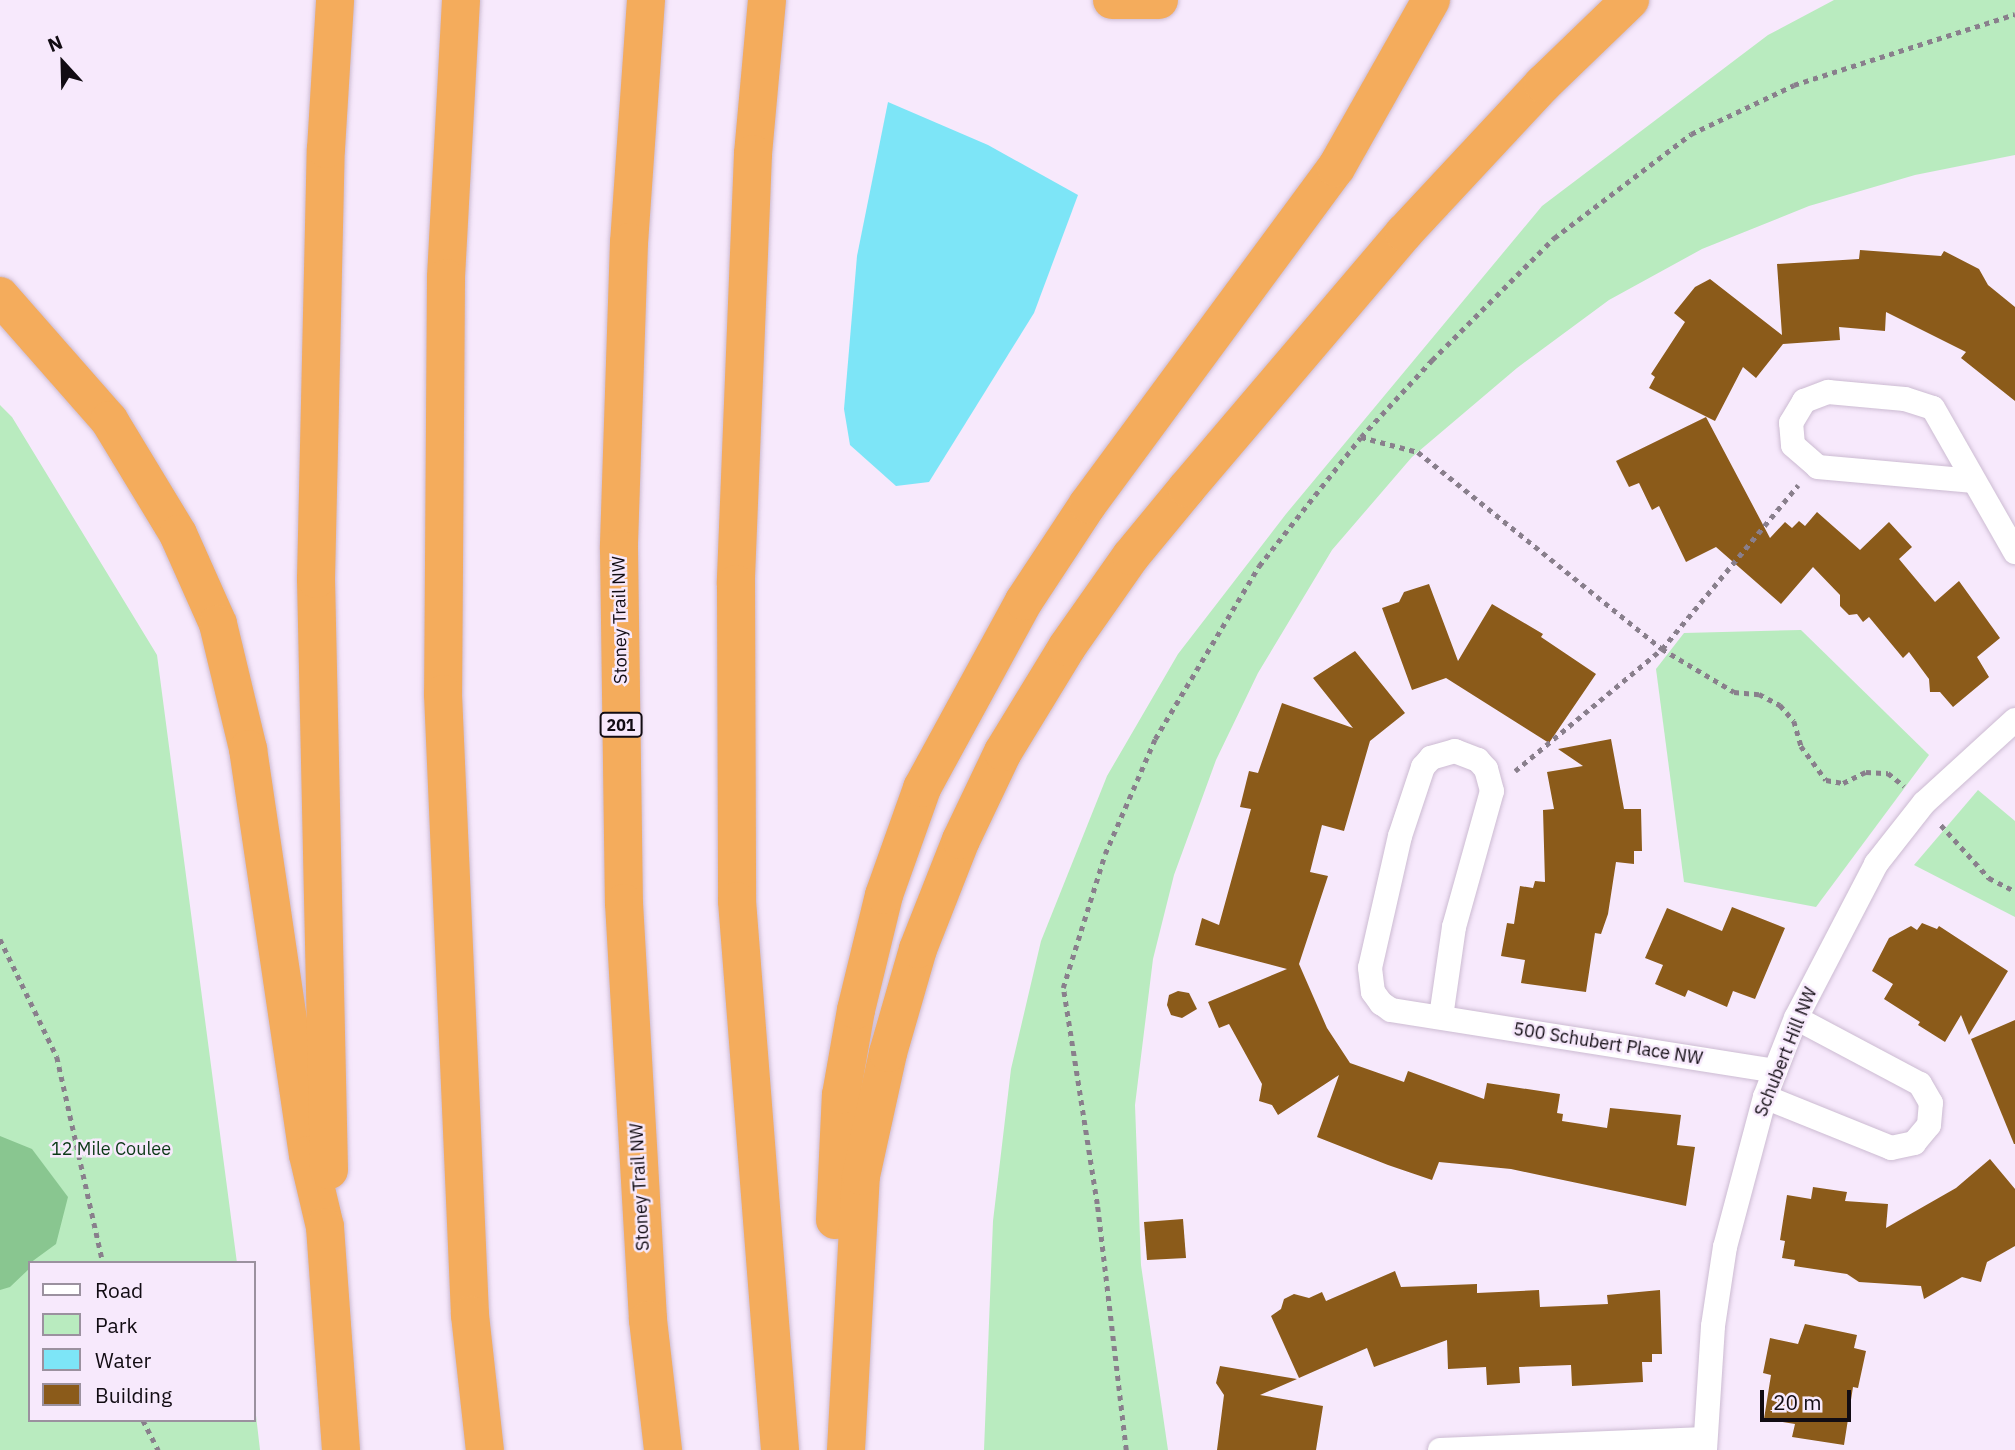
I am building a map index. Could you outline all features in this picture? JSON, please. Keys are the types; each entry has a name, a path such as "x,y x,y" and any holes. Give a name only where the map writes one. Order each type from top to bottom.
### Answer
{"highway":[{"path":"335,0 326,149 316,579 330,1154 325,1227 341,1450"},
{"path":"461,0 446,278 443,694 470,1315 485,1450"},
{"name":"Stoney Trail NW","path":"646,0 629,242 618,549 624,903 648,1320 663,1450"},
{"path":"767,0 754,154 736,584 737,901 780,1450"},
{"path":"1112,0 1159,0"},
{"path":"840,1450 834,1185 841,1095 884,895 922,788 1024,601 1088,503 1336,168 1432,0"},
{"path":"846,1450 861,1176 886,1065 918,949 961,839 1003,752 1067,647 1131,556 1187,488 1404,233 1543,84 1630,0"},
{"path":"0,296 109,420 178,534 218,624 248,749 308,1156 325,1227"}],"street":[{"path":"1974,481 1818,467 1799,455 1791,434 1791,423 1804,401 1828,392 1905,399 1933,408 2015,552"},
{"name":"Schubert Hill NW","path":"1705,1445 1713,1326 1725,1247 1765,1097 1796,1018 1876,863 1924,803 2015,720"},
{"name":"500 Schubert Place NW","path":"1491,780 1478,760 1455,751 1431,758 1423,767 1387,884 1370,968 1373,992 1391,1010 1775,1071"},
{"path":"1441,1017 1454,927 1491,780"},
{"path":"1765,1097 1891,1148 1914,1143 1929,1125 1931,1103 1920,1084 1796,1018"},
{"path":"1440,1450 1705,1445"}],"path":[{"path":"1126,1450 1093,1179 1063,988 1105,854 1155,739 1259,566 1361,437 1432,360 1554,239 1691,134 1794,85 2015,15"},
{"path":"1361,437 1418,452 1662,649 1734,692 1759,694 1780,705 1794,721 1801,746 1826,780 1843,783 1866,772 1888,773 1924,803 1971,862 1989,878 2015,891"},
{"path":"1491,780 1515,772 1662,649 1806,476 1818,467"},
{"path":"0,939 57,1057 103,1261"},
{"path":"144,1422 158,1450"}],"green space":[{"path":"1834,0 2015,0 2015,155 1915,175 1809,206 1702,249 1609,300 1517,368 1412,457 1332,550 1258,673 1216,760 1174,875 1153,959 1135,1105 1141,1265 1168,1450 984,1450 993,1221 1011,1069 1041,941 1107,776 1178,654 1286,514 1542,206 1768,35"},
{"name":"12 Mile Coulee","path":"0,405 12,417 157,655 237,1261 28,1261 28,1422 256,1422 256,1415 260,1450 0,1450"},
{"path":"1801,630 1929,755 1816,907 1684,882 1656,669 1684,633"},
{"path":"1978,790 2015,821 2015,917 1914,865"},
{"path":"0,1136 32,1149 68,1197 56,1244 33,1261 28,1261 28,1270 10,1287 0,1290"}],"water":[{"path":"888,102 988,145 1078,195 1034,313 929,482 896,486 850,445 844,409 857,256"}],"building":[{"path":"1860,250 1941,256 1944,251 1979,269 1988,285 2015,307 2015,401 1961,358 1966,352 1886,312 1885,331 1839,327 1840,340 1783,344 1756,378 1743,367 1715,421 1649,388 1655,377 1651,374 1685,322 1674,313 1695,287 1710,279 1782,335 1777,264 1859,259"},
{"path":"1706,417 1770,538 1785,522 1792,528 1799,521 1805,526 1817,512 1860,550 1889,522 1912,547 1899,559 1935,602 1959,581 2000,638 1977,657 1989,677 1953,707 1940,692 1930,692 1929,679 1909,652 1903,658 1869,617 1863,622 1857,614 1849,615 1840,606 1840,595 1813,567 1781,604 1716,547 1686,562 1659,506 1652,510 1639,483 1629,487 1616,461"},
{"path":"1429,584 1458,661 1492,604 1543,634 1541,637 1596,674 1549,743 1446,678 1412,690 1382,608 1399,602 1404,592"},
{"path":"1355,651 1405,713 1370,741 1344,831 1322,825 1310,872 1328,876 1299,964 1327,1028 1350,1063 1404,1082 1408,1071 1484,1099 1487,1083 1560,1094 1557,1113 1563,1114 1562,1121 1607,1128 1610,1108 1681,1115 1677,1145 1695,1147 1686,1206 1511,1169 1439,1162 1432,1180 1388,1165 1317,1137 1339,1075 1278,1115 1272,1105 1259,1101 1262,1084 1229,1024 1219,1028 1208,1002 1287,969 1195,945 1202,918 1219,925 1251,809 1240,807 1249,771 1258,773 1282,703 1353,728 1313,678"},
{"path":"1611,739 1624,809 1641,809 1642,851 1634,851 1634,864 1616,862 1608,914 1601,934 1595,933 1586,992 1521,983 1525,960 1501,956 1507,923 1514,924 1520,886 1533,888 1535,881 1545,882 1543,810 1554,809 1547,772 1583,766 1558,749"},
{"path":"1732,907 1785,928 1755,999 1733,991 1727,1007 1688,990 1685,997 1655,984 1663,965 1645,958 1667,908 1722,931"},
{"path":"1922,923 1937,929 1939,926 2008,971 1969,1035 1961,1015 1945,1042 1918,1025 1920,1022 1884,999 1893,984 1872,971 1889,938 1911,926 1917,930"},
{"path":"1178,991 1189,993 1197,1009 1182,1018 1171,1015 1167,1005 1169,995"},
{"path":"2015,1020 2015,1144 2014,1144 1971,1039"},
{"path":"1990,1159 2015,1189 2015,1246 1987,1262 1981,1282 1962,1277 1924,1299 1921,1286 1859,1282 1847,1274 1794,1266 1795,1260 1782,1258 1785,1241 1780,1240 1787,1195 1811,1199 1813,1187 1847,1192 1845,1201 1888,1204 1886,1228 1956,1188"},
{"path":"1183,1219 1186,1258 1147,1260 1144,1222"},
{"path":"1395,1271 1401,1287 1477,1284 1477,1293 1539,1290 1540,1307 1608,1304 1607,1295 1660,1290 1662,1354 1652,1354 1652,1362 1642,1362 1643,1382 1572,1386 1571,1365 1519,1367 1520,1383 1487,1385 1486,1367 1448,1369 1447,1340 1374,1367 1367,1348 1299,1378 1271,1316 1281,1309 1284,1299 1294,1294 1309,1298 1322,1292 1326,1301"},
{"path":"1805,1324 1857,1335 1854,1348 1866,1351 1858,1388 1853,1387 1844,1445 1792,1437 1795,1424 1764,1419 1771,1375 1763,1373 1770,1338 1798,1344"},
{"path":"1220,1366 1297,1379 1260,1395 1323,1406 1316,1450 1217,1450 1224,1395 1216,1383"}]}
